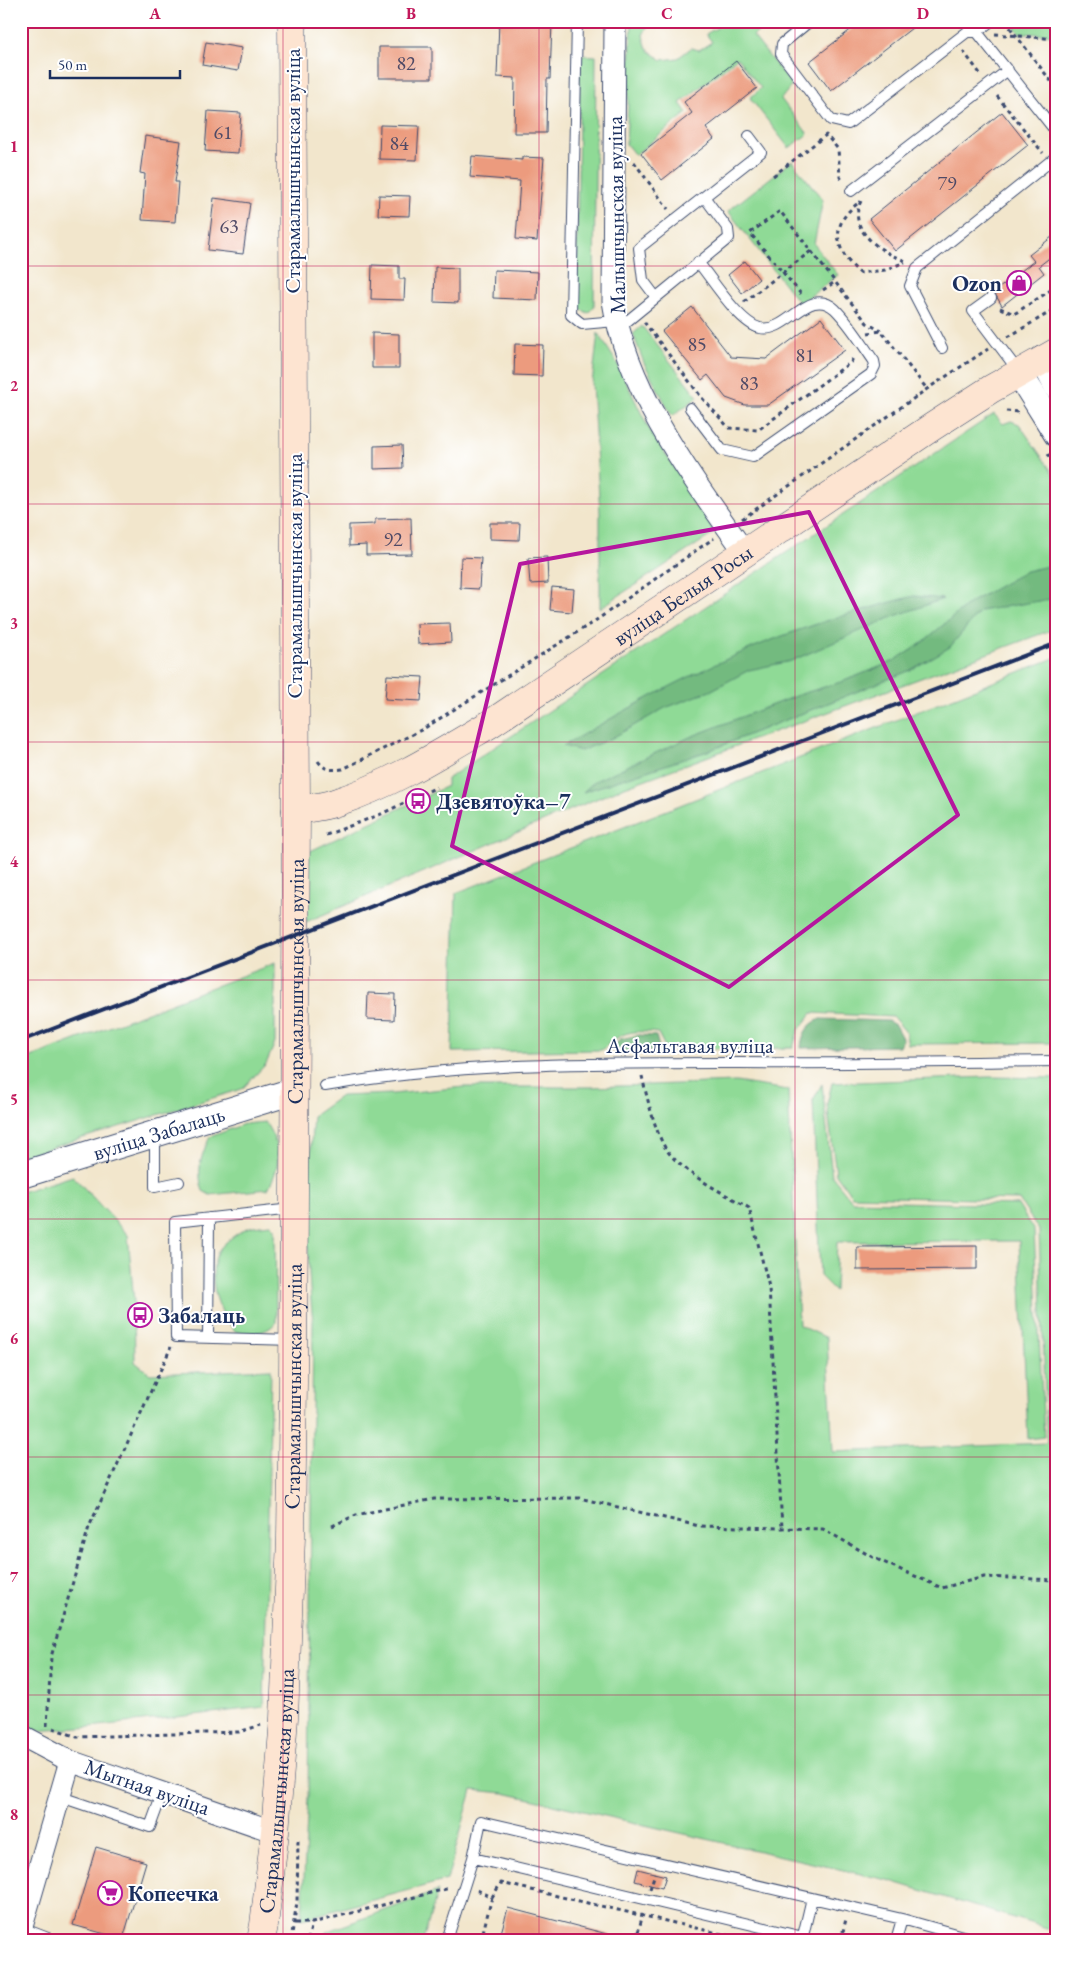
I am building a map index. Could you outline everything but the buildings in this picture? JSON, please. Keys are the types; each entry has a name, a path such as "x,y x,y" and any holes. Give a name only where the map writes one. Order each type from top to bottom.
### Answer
{"main road":[{"name":"Старамалышчынская вуліца","path":"260,1940 264,1925 275,1832 284,1718 291,1537 294,1340 296,810 292,21"},
{"name":"вуліца Белыя Росы","path":"296,810 336,803 371,789 427,762 498,719 746,554 932,427 1050,356"}],"street":[{"name":"Малышчынская вуліца","path":"615,21 613,301 623,326 627,359 664,430 746,554"},
{"path":"1050,356 1057,386"},
{"path":"1019,373 1057,434"},
{"name":"вуліца Забалаць","path":"21,1175 294,1091"},
{"name":"Мытная вуліца","path":"21,1735 70,1761 275,1832"},
{"path":"22,1929 70,1761"}],"lane":[{"path":"577,21 571,315 582,324 623,326 639,316 655,296 729,238 728,229 705,198"},
{"path":"810,21 782,44 781,54 831,120 848,124 967,32 977,32 991,21"},
{"path":"977,32 1008,70 1053,119 1057,133"},
{"path":"851,191 1008,70"},
{"path":"655,296 643,280 639,248 705,198 761,152 749,136"},
{"path":"942,348 910,286 917,268 1057,156"},
{"path":"690,408 722,450 753,457 871,374 875,366 874,361 858,338 834,308 814,302 807,305 778,327 760,328 744,319 698,262"},
{"path":"991,298 973,311 1019,373"},
{"name":"Асфальтавая вуліца","path":"325,1086 371,1078 472,1068 639,1063 1057,1061"},
{"path":"155,1134 155,1187 180,1182"},
{"path":"293,1209 175,1222 176,1338 294,1340"},
{"path":"208,1338 209,1218"},
{"path":"61,1797 150,1827 162,1794"},
{"path":"446,1940 473,1858 482,1820 849,1906 977,1940"},
{"path":"473,1858 802,1938 812,1898"},
{"path":"896,1940 902,1919"},
{"path":"22,1929 53,1940"}],"path":[{"path":"1005,21 1057,89"},
{"path":"977,32 1016,37 1057,39"},
{"path":"955,41 1044,153 1036,159"},
{"path":"990,102 998,96"},
{"path":"774,176 826,135 838,149 840,177 860,202 858,222 871,242 887,254 907,261"},
{"path":"629,155 676,220"},
{"path":"867,196 846,213 838,239 846,261 860,273 885,270 907,261 914,255"},
{"path":"803,297 750,233 780,210 867,323 881,331 926,390"},
{"path":"743,303 811,251"},
{"path":"821,291 835,282"},
{"path":"991,298 1001,310 1014,314 1057,286"},
{"path":"315,756 321,766 330,770 344,769 423,729 595,621 926,390 1057,308"},
{"path":"623,326 639,316 649,314"},
{"path":"639,316 702,398 729,428 758,430 851,362 855,353"},
{"path":"858,338 864,333 881,331"},
{"path":"690,408 702,398"},
{"path":"326,835 379,815 437,786"},
{"path":"639,1063 648,1104 668,1152 699,1178 749,1208 769,1287 782,1528"},
{"path":"176,1338 89,1527 51,1657 46,1726 77,1737 240,1732 284,1718"},
{"path":"332,1526 356,1514 434,1499 579,1498 700,1526 823,1529 874,1558 942,1588 984,1577 1057,1580"},
{"path":"636,1940 658,1862"},
{"path":"481,1940 492,1896 501,1883 748,1940"},
{"path":"295,1924 312,1923 464,1884 492,1896"},
{"path":"291,1940 297,1902"},
{"path":"841,1940 849,1906"},
{"path":"308,1940 312,1923"}],"highlighted area":[{"path":"809,512 958,815 729,987 452,846 520,564"}],"green space":[{"path":"632,21 650,21 643,35 647,49 662,60 678,58 691,48 699,50 712,42 706,34 730,23 771,21 753,36 792,85 781,99 808,134 789,148 750,98 761,88 737,58 680,103 687,113 635,155 626,144"},
{"path":"1010,21 1057,21 1057,35 1019,33"},
{"path":"580,55 596,56 594,307 588,313 576,307"},
{"path":"792,161 823,200 814,244 838,275 800,304 728,211"},
{"path":"642,326 698,397 672,416 644,363 633,334"},
{"path":"598,333 617,363 648,427 716,532 600,608 600,513 592,384"},
{"path":"994,414 1003,424 1011,421 1019,424 1057,479 1057,628 622,788 306,922 306,853 447,786 447,779"},
{"path":"1057,564 1057,598 980,611 950,647 911,670 708,751 583,792 595,781 690,737 798,695 844,681 892,662 919,645 971,602 1026,571"},
{"path":"914,596 943,599 895,616 791,661 749,670 710,691 665,708 612,738 581,751 563,746 670,687 714,665 779,637 869,608"},
{"path":"1057,657 1057,1043 908,1044 905,1031 893,1017 812,1013 798,1031 793,1048 666,1049 658,1033 634,1032 621,1035 602,1050 452,1052 456,893"},
{"path":"275,963 275,1043 266,1064 242,1089 21,1157 21,1061"},
{"path":"820,1019 888,1021 895,1025 903,1040 899,1046 801,1048 806,1030"},
{"path":"639,1035 656,1036 660,1050 642,1052 611,1050 620,1039"},
{"path":"988,1077 1057,1078 1057,1931 887,1880 504,1793 472,1790 447,1880 302,1919 308,1797 313,1321 310,1296 308,1219 313,1116 341,1096 392,1094 464,1087 591,1087 736,1082 788,1090 799,1325 827,1338 833,1452 1047,1443 1039,1230 1019,1200 852,1196 836,1174 827,1104 832,1083"},
{"path":"822,1084 832,1176 852,1201 1018,1205 1034,1231 1044,1437 1028,1439 1019,1241 837,1242 835,1291 820,1276 813,1100"},
{"path":"265,1122 274,1139 278,1155 276,1171 268,1189 210,1195 203,1191 200,1163 210,1137 244,1124"},
{"path":"73,1176 128,1235 134,1302 135,1362 150,1374 271,1369 264,1707 81,1728 34,1731 21,1725 21,1192"},
{"path":"271,1224 275,1228 276,1322 263,1331 253,1333 236,1332 224,1316 216,1296 213,1275 217,1254 225,1243 245,1229"},
{"path":"438,1891 423,1940 324,1940 326,1932"}],"railway":[{"path":"21,1041 1057,643"}],"place":[{"name":"Ozon","path":"1019,283"},
{"name":"Дзевятоўка–7","path":"418,801"},
{"name":"Забалаць","path":"140,1315"},
{"name":"Копеечка","path":"110,1893"}]}
